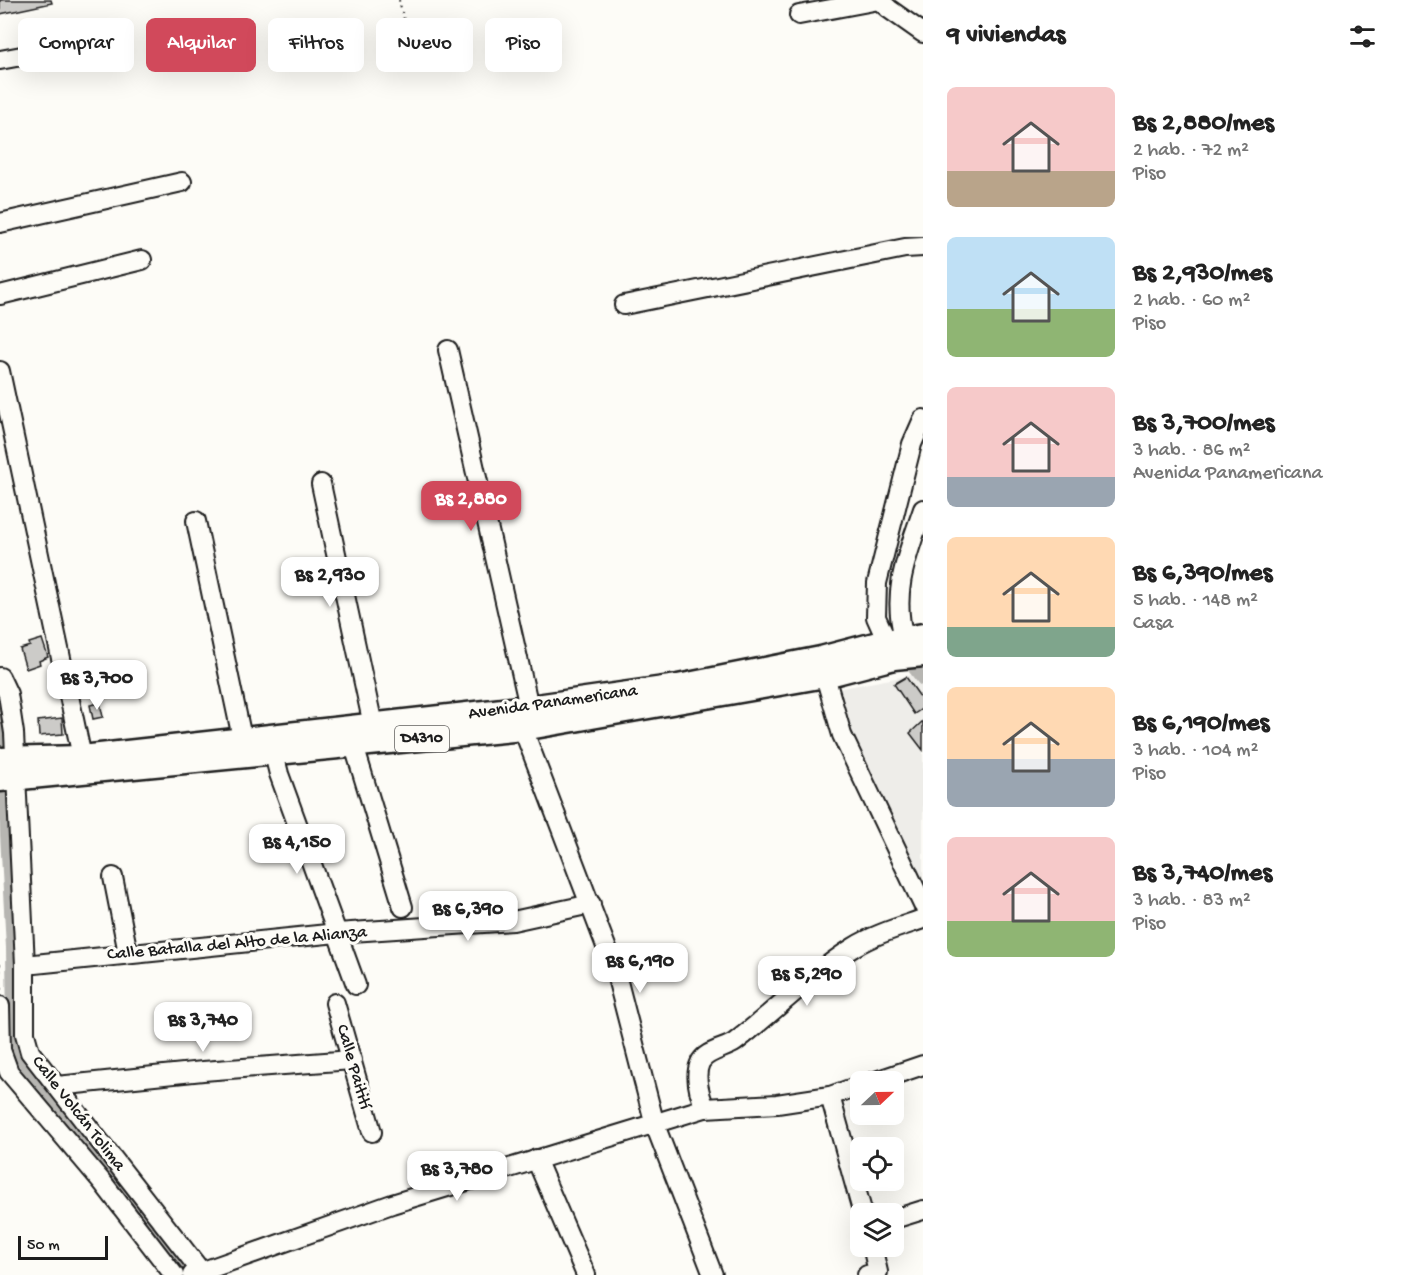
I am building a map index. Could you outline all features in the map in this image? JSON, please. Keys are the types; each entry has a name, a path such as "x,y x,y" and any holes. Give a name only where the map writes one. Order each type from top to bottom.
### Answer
{"main road":[{"name":"Avenida Panamericana","path":"7,769 82,757 529,707 678,686 821,658 911,647"},
{"name":"Avenida Panamericana","path":"7,769 274,754 523,729 825,676 911,647"}],"street":[{"path":"799,15 879,0 923,33"},
{"path":"0,60 18,57"},
{"path":"0,223 182,182"},
{"path":"624,305 905,248 923,247"},
{"path":"0,296 142,260"},
{"path":"448,350 529,707"},
{"path":"0,371 82,757"},
{"path":"911,647 876,617 877,583 912,444 923,418"},
{"path":"321,484 373,725"},
{"path":"911,647 898,617 900,582 923,509"},
{"path":"196,521 242,738"},
{"path":"825,676 842,735 923,904"},
{"name":"Calle Volcán Tolima","path":"0,677 12,708 7,769 25,965 25,1034 30,1053 198,1274"},
{"path":"523,729 615,970 655,1125 713,1275"},
{"path":"354,746 403,907"},
{"path":"274,754 279,774 356,986"},
{"path":"114,877 128,953"},
{"name":"Calle Batalla del Alto de la Alianza","path":"25,965 337,933 513,921 591,904"},
{"path":"705,1108 700,1097 698,1074 704,1058 732,1044 856,946 923,919"},
{"name":"Calle Paitití","path":"334,1003 372,1132"},
{"name":"Calle Volcán Tolima","path":"1,1006 1,1050 9,1072 103,1183 174,1275"},
{"path":"57,1086 203,1071 352,1060"},
{"path":"904,1071 923,1065"},
{"path":"198,1274 392,1204 705,1108 777,1104 830,1096 850,1089"},
{"path":"830,1096 861,1203"},
{"path":"536,1159 586,1275"},
{"path":"904,1216 923,1210"},
{"path":"867,1275 878,1272 875,1257"}],"path":[{"path":"399,0 404,18"},
{"path":"0,964 1,1006"}],"shaded area":[{"path":"912,675 923,688 923,892 854,748 837,689"}],"building":[{"path":"0,0 51,0 52,3 0,14"},
{"path":"42,639 48,657 39,661 40,664 26,669 20,649"},
{"path":"906,677 923,701 923,708 914,714 894,684"},
{"path":"100,703 103,717 93,719 90,705"},
{"path":"62,718 63,734 39,736 38,721"},
{"path":"923,721 923,750 910,733"}],"waterway":[{"path":"908,661 923,680"},
{"path":"0,703 3,719 3,749"},
{"path":"4,797 15,1047 29,1071 187,1275"}]}
